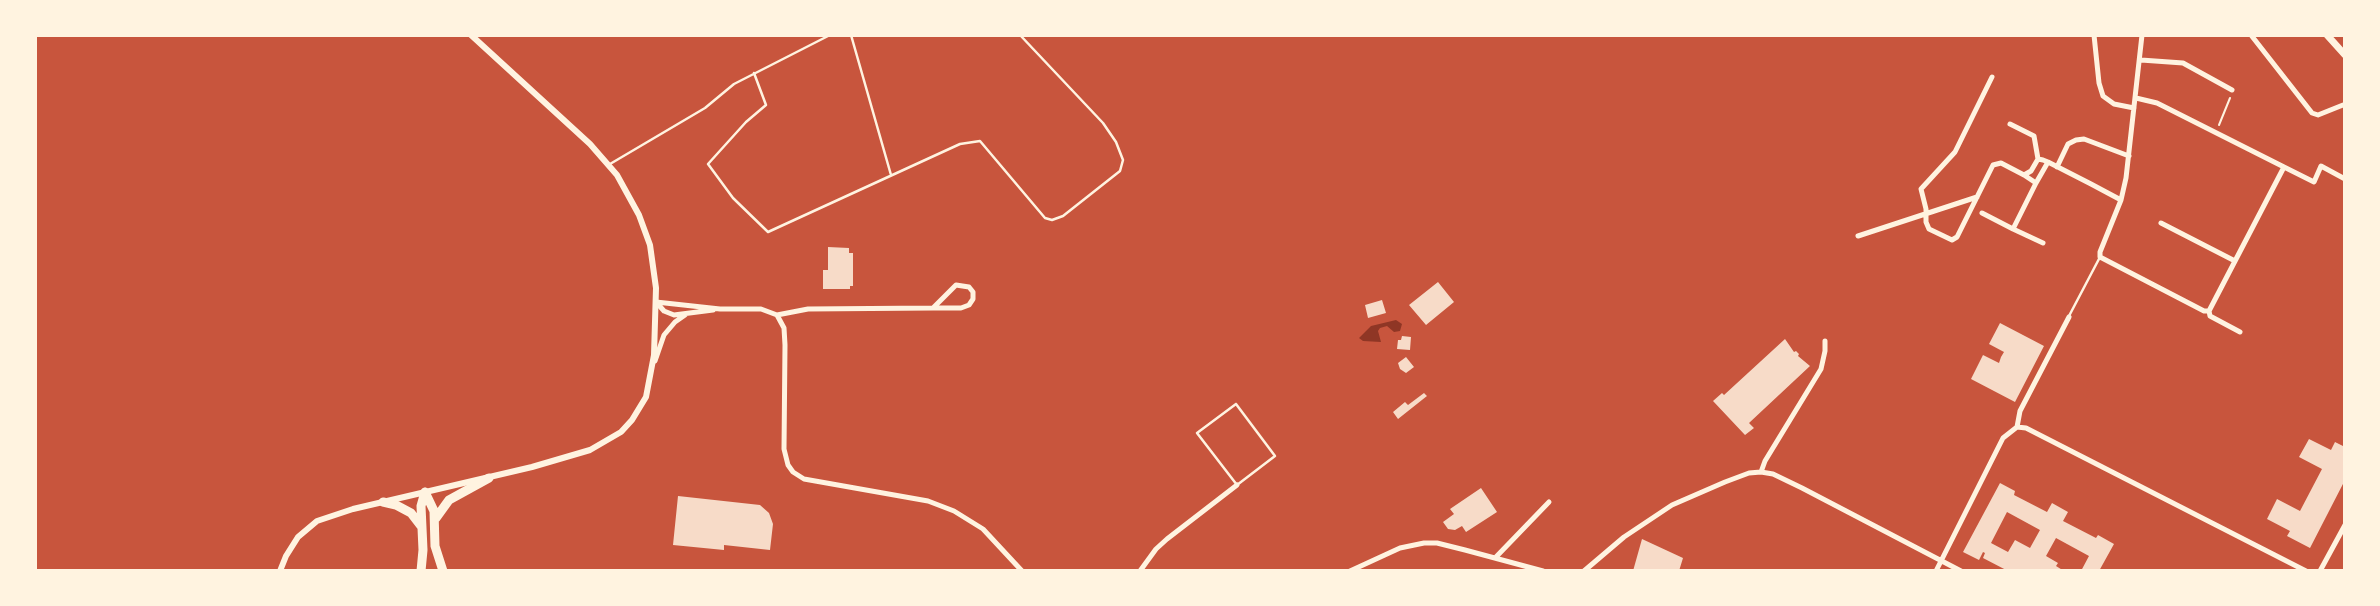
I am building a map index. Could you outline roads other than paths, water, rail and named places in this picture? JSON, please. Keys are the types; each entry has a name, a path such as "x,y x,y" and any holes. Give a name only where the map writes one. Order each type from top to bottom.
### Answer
{"highway":[{"path":"435,523 440,510 449,500 489,478"},
{"path":"425,492 433,506 435,546 443,571"},
{"path":"421,571 421,506 425,492"},
{"path":"383,502 411,513 422,527"}],"main road":[{"path":"2327,35 2345,55"}],"street":[{"path":"280,571 292,546 311,525 337,513 489,478 590,450 613,437 632,420 648,388 653,364 655,275 648,238 632,202 609,164 590,144 471,35"},
{"path":"2094,35 2103,96 2114,104 2134,108"},
{"path":"2143,35 2129,156 2121,200 2100,257 2209,311"},
{"path":"2251,35 2312,113 2318,115 2343,104"},
{"path":"2141,60 2183,63 2232,90"},
{"path":"1992,77 1955,152 1921,189 1929,229 1952,240 1957,237 1993,165 2001,163 2036,183"},
{"path":"2136,98 2157,103 2314,182 2322,166 2345,178"},
{"path":"2010,124 2034,136 2038,159 2031,171 2024,175"},
{"path":"2057,167 2068,144 2076,140 2084,139 2129,156"},
{"path":"2038,159 2121,200"},
{"path":"2013,229 2048,162"},
{"path":"2240,332 2210,316 2209,311 2284,167"},
{"path":"1858,236 1977,197"},
{"path":"1982,213 2043,243"},
{"path":"2161,223 2235,261"},
{"path":"656,302 720,309 761,309 777,315 808,309 961,309 969,305 973,292 969,287 956,285 933,308"},
{"path":"656,302 669,313 688,314 720,309"},
{"path":"653,364 664,335 675,322 688,314"},
{"path":"777,315 783,328 785,345 784,449 788,465 796,475 804,479 928,501 954,511 983,529 1022,571"},
{"path":"1936,571 2003,438 2017,427 2020,411 2069,317"},
{"path":"1762,472 1765,461 1821,369 1825,341"},
{"path":"2017,427 2026,428 2306,571"},
{"path":"1584,571 1624,537 1672,505 1749,473 1762,472 1773,474 1802,488 1961,571"},
{"path":"1140,571 1167,539 1237,485"},
{"path":"1495,558 1549,502"},
{"path":"2320,571 2345,525"},
{"path":"1350,571 1400,548 1424,543 1437,543 1543,571"}],"lane":[{"path":"609,164 705,108 734,84 830,35"},
{"path":"851,35 891,175"},
{"path":"754,73 766,105 746,122 708,164 733,198 768,232 960,144 980,141 1045,218 1052,219 1063,216 1120,171 1123,160 1116,142 1103,123 1020,35"},
{"path":"2069,317 2100,257"},
{"path":"1236,404 1275,456 1237,485 1198,433 1236,404"}]}
